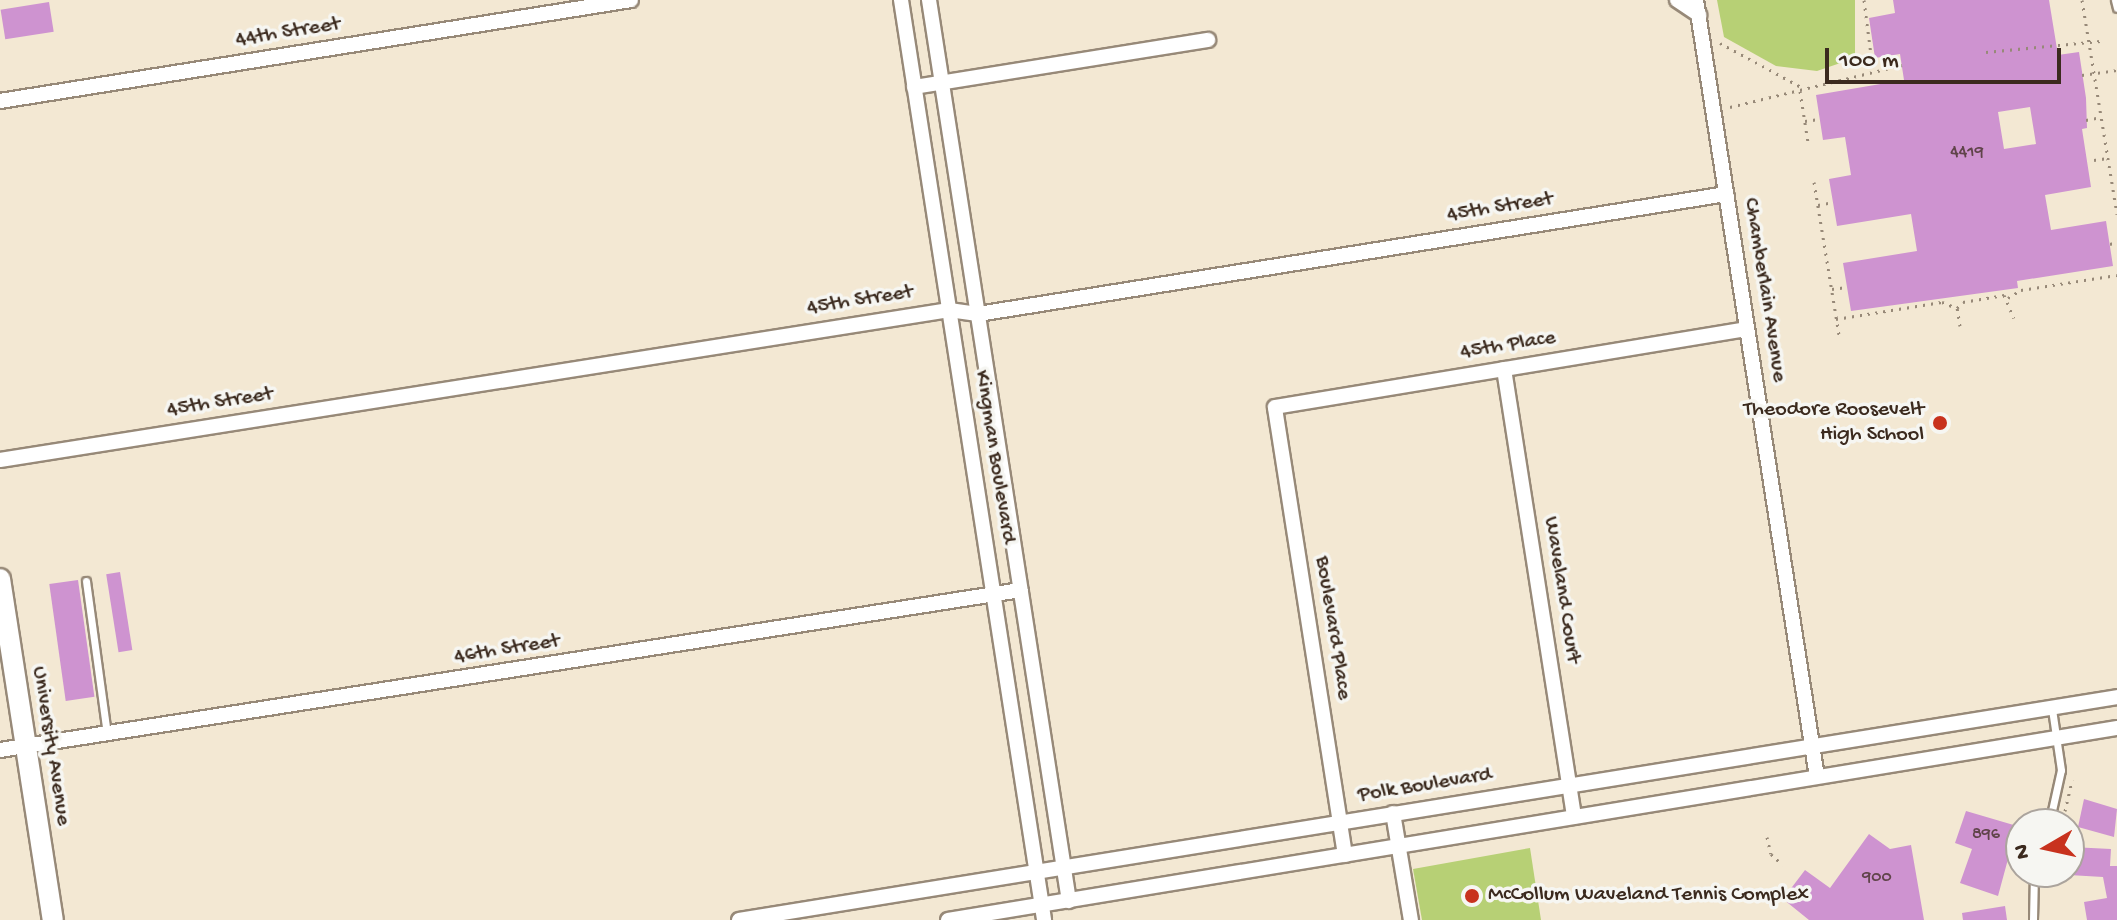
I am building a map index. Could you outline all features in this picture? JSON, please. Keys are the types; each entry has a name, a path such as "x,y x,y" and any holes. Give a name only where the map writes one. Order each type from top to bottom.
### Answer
{"main road":[{"name":"University Avenue","path":"0,579 53,920"}],"street":[{"name":"44th Street","path":"0,101 631,0"},
{"name":"Kingman Boulevard","path":"901,0 1042,913"},
{"name":"Kingman Boulevard","path":"929,0 1069,901"},
{"path":"1677,0 1698,7"},
{"name":"Chamberlain Avenue","path":"1698,7 1817,777"},
{"path":"914,87 1208,40"},
{"name":"45th Street","path":"0,460 949,310 978,314 1726,194"},
{"name":"45th Place","path":"1275,407 1747,329"},
{"name":"Waveland Court","path":"1504,369 1574,817"},
{"name":"Boulevard Place","path":"1275,407 1345,855"},
{"name":"46th Street","path":"0,750 107,736 1021,590"},
{"name":"Polk Boulevard","path":"739,920 2117,697"},
{"path":"948,920 1042,913 1069,901 2117,728"},
{"path":"1393,813 1411,920"}],"lane":[{"path":"2115,0 2117,15"},
{"path":"86,581 107,736"},
{"path":"2052,709 2060,784 2053,808"},
{"path":"2033,920 2034,888"}],"path":[{"path":"1864,0 1873,70"},
{"path":"2082,0 2117,214"},
{"path":"1986,52 2100,41"},
{"path":"1720,43 1801,88"},
{"path":"1730,107 1902,65"},
{"path":"2082,75 2117,70"},
{"path":"1801,88 1808,142"},
{"path":"2086,120 2101,117"},
{"path":"1805,121 1819,119"},
{"path":"2094,160 2108,158"},
{"path":"1814,182 1839,335"},
{"path":"1818,205 1833,202"},
{"path":"2110,244 2117,242"},
{"path":"1836,319 1942,302 1957,308 1983,296 2008,298 2021,290 2117,275"},
{"path":"1832,289 1847,287"},
{"path":"2008,298 2014,318"},
{"path":"1957,308 1960,326"},
{"path":"1767,837 1771,854 1783,865"}],"green space":[{"path":"1717,0 1855,0 1855,58 1817,71 1776,66 1724,37"},
{"name":"McCollum Waveland Tennis Complex","path":"1530,848 1541,920 1422,920 1413,869"}],"building":[{"path":"1893,0 2049,0 2058,55 2079,52 2086,98 2087,128 2082,129 2091,187 2045,195 2051,230 2106,221 2113,266 2017,281 2018,288 1851,311 1843,263 1917,251 1911,214 1837,226 1829,179 1851,175 1845,137 1823,140 1816,95 1904,80 1900,54 1875,58 1869,18 1895,13","holes":["2030,107 2036,144 2004,149 1998,112"]},
{"path":"49,2 54,32 5,39 1,10"},
{"path":"120,572 132,650 119,652 106,574"},
{"path":"78,580 94,697 66,701 49,584"},
{"path":"2084,799 2117,809 2114,837 2085,829 2085,808 2082,808"},
{"path":"1966,811 2005,822 2005,870 1998,896 1960,883 1972,849 1955,843"},
{"path":"1869,834 1890,849 1911,845 1924,920 1809,920 1783,899 1805,870 1830,888"},
{"path":"2085,848 2111,849 2110,866 2117,866 2117,920 2087,920 2084,902 2107,898 2103,877 2085,876"},
{"path":"2005,906 2007,920 1963,920 1962,913"}],"place":[{"name":"Theodore Roosevelt High School","path":"1940,423"},
{"name":"McCollum Waveland Tennis Complex","path":"1472,896"}]}
